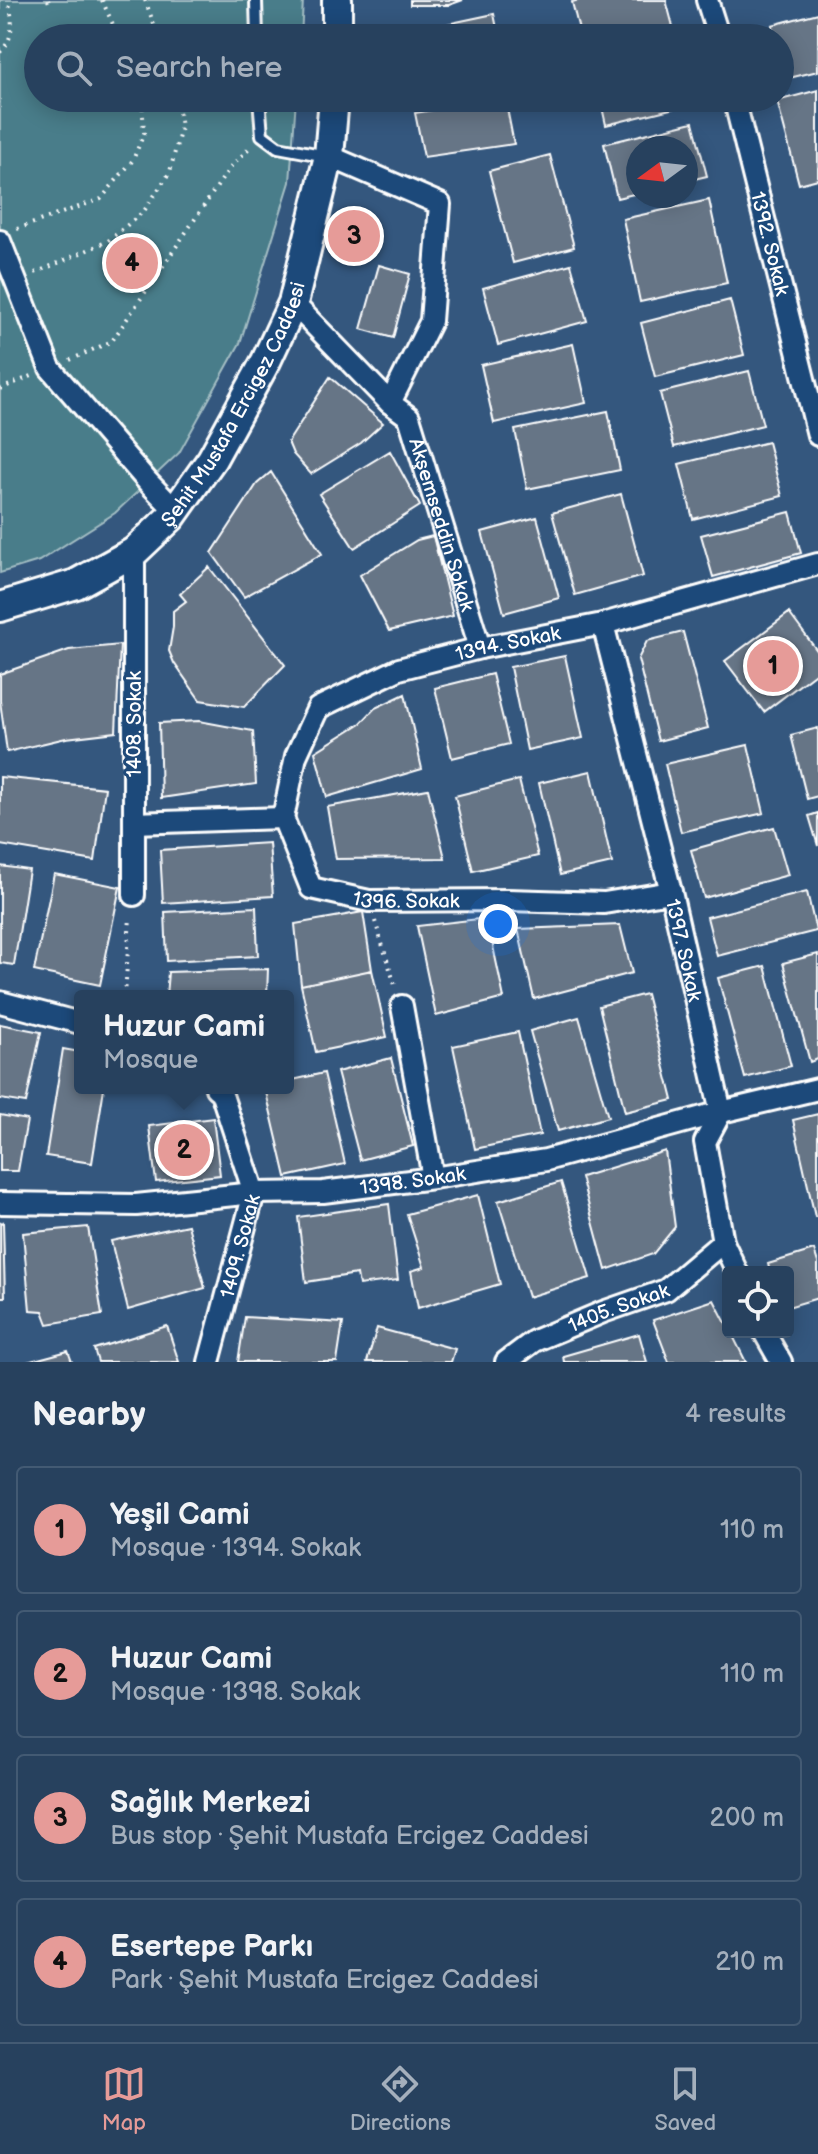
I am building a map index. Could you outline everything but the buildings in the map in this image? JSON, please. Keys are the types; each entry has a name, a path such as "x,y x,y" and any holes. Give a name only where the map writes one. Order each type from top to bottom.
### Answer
{"main road":[{"path":"337,0 337,24"},
{"name":"Şehit Mustafa Ercigez Caddesi","path":"0,607 76,584 134,552 175,510 212,459 266,361 293,303 329,156 333,112"}],"street":[{"path":"707,0 715,24"},
{"name":"1392. Sokak","path":"737,112 818,435"},
{"path":"329,156 440,204 431,321 390,403"},
{"path":"6,236 15,281 50,368 175,510"},
{"name":"Akşemseddin Sokak","path":"293,303 390,403 409,417 480,648"},
{"name":"1408. Sokak","path":"134,552 134,895"},
{"name":"1394. Sokak","path":"283,818 296,756 318,708 399,669 480,648 603,624 818,564"},
{"name":"1397. Sokak","path":"603,624 671,892 721,1112"},
{"path":"134,823 283,818"},
{"name":"1396. Sokak","path":"283,818 311,888 369,901 604,903 671,892"},
{"path":"0,1002 74,1021"},
{"path":"402,1006 433,1178"},
{"name":"1398. Sokak","path":"0,1203 136,1205 254,1193 323,1192 433,1178 546,1160 818,1089"},
{"name":"1409. Sokak","path":"209,1362 254,1193 222,1094"},
{"path":"721,1112 705,1142 723,1242 734,1266"},
{"name":"1405. Sokak","path":"510,1361 534,1341 666,1290 723,1242"},
{"path":"767,1338 781,1362"}],"lane":[{"path":"256,0 257,24"},
{"path":"260,112 262,135 278,147 329,156"}],"path":[{"path":"0,52 7,46 12,28 8,0"},
{"path":"102,0 113,24"},
{"path":"145,0 154,24"},
{"path":"6,236 101,199 133,160 144,133 143,112"},
{"path":"15,281 108,241 144,211 170,172 181,127 179,112"},
{"path":"0,389 112,341 229,169 262,135"},
{"path":"125,990 134,895"},
{"path":"369,901 402,1006"}],"green space":[{"path":"0,0 303,0 302,24 24,24 24,112 295,112 290,182 240,343 179,453 115,513 39,561 0,573"}],"place":[{"name":"Sağlık Merkezi","path":"354,236"},
{"name":"Esertepe Parkı","path":"132,263"},
{"name":"Yeşil Cami","path":"773,666"},
{"name":"Huzur Cami","path":"184,1150"}]}
